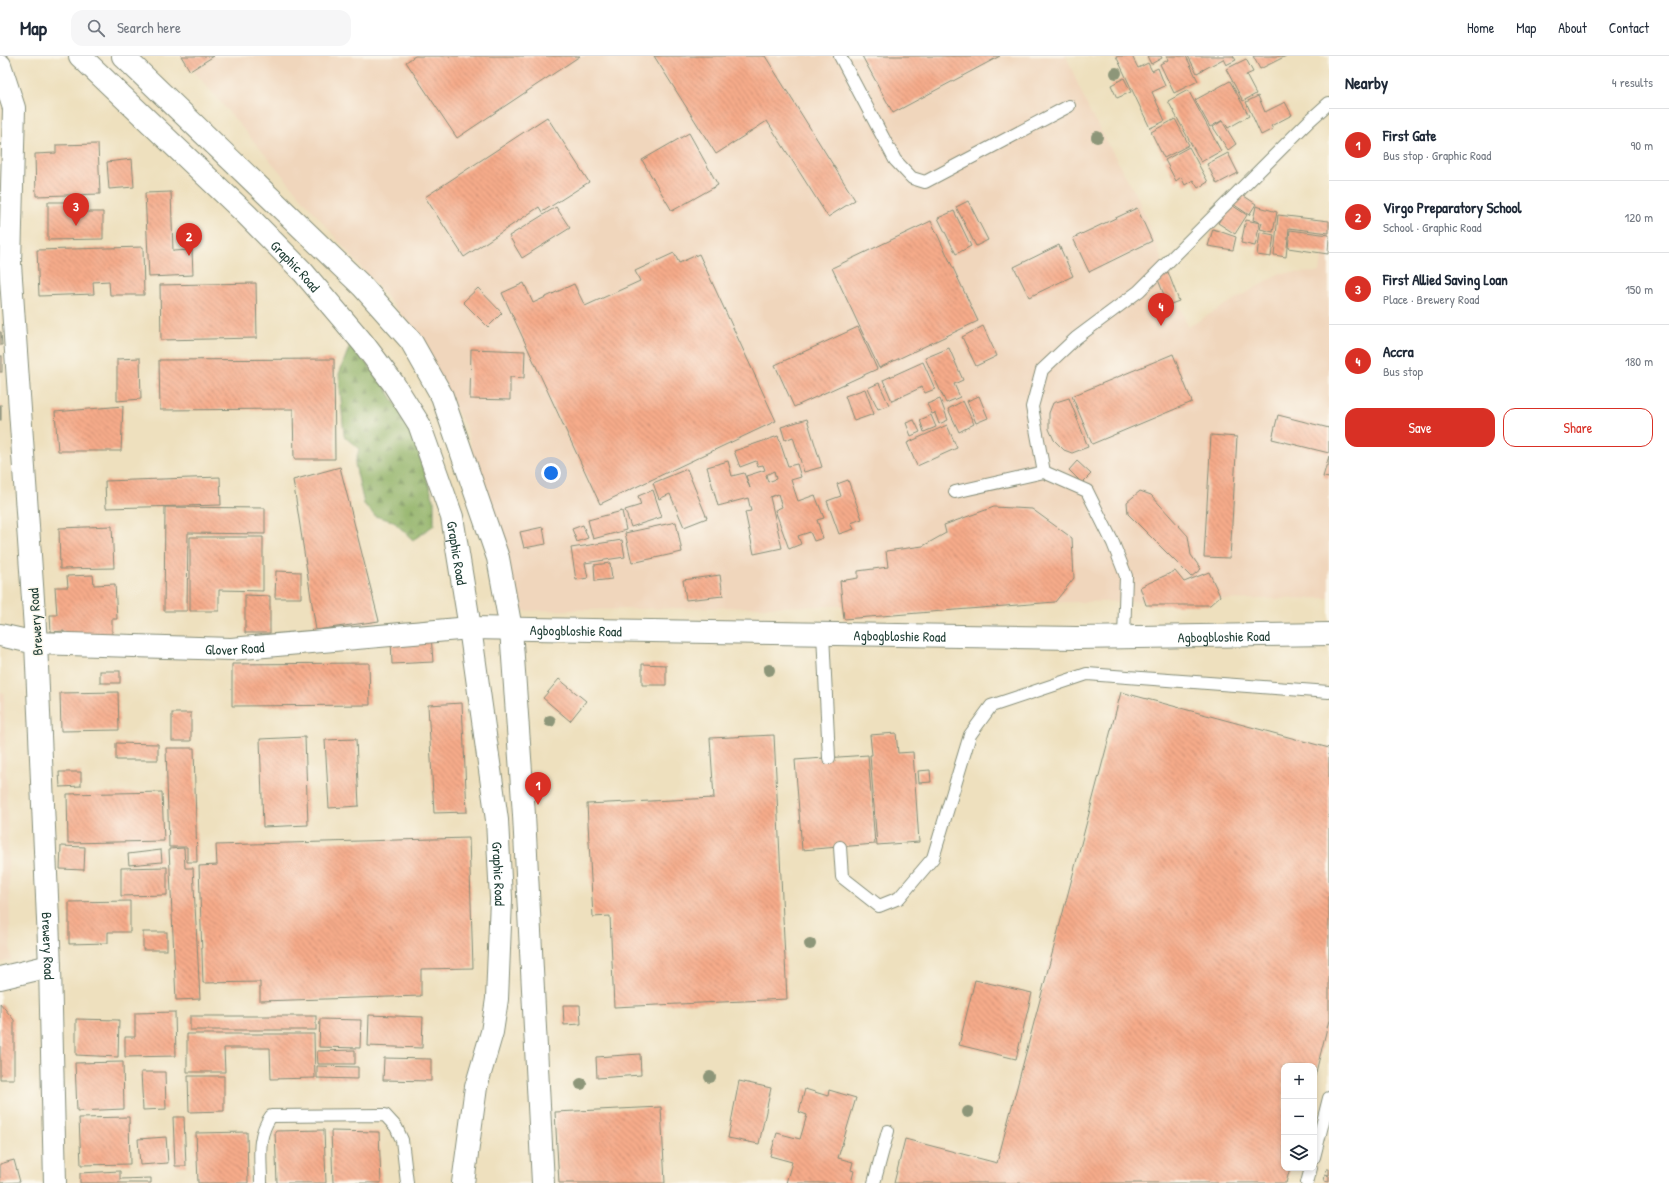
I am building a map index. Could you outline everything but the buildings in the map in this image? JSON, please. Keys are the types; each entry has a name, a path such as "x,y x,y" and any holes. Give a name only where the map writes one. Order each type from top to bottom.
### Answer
{"main road":[{"name":"Graphic Road","path":"80,56 246,214 303,272 363,343 393,383 419,424 452,517 470,628 497,820 501,898 497,999 492,1032 476,1087 464,1183"},
{"name":"Graphic Road","path":"123,56 362,286 411,341 442,396 498,558 511,629 524,815 543,1183"},
{"name":"Brewery Road","path":"0,64 7,111 10,264 36,644 50,966 55,1183"},
{"name":"Agbogbloshie Road","path":"470,628 1124,638 1329,634"},
{"name":"Glover Road","path":"0,635 36,644 231,649 470,628"},
{"path":"0,978 50,966"}],"lane":[{"path":"840,56 895,160 912,178 925,182 1069,106"},
{"path":"1044,472 1032,407 1042,370 1076,338 1139,291 1309,121 1329,103"},
{"path":"955,492 1044,472 1086,491 1113,543 1126,576 1124,638"},
{"path":"823,634 829,758"},
{"path":"840,847 842,877 879,906 899,898 933,858 970,735 991,706 1048,686 1087,674 1329,692"},
{"path":"1317,1145 1329,1098"},
{"path":"261,1183 261,1136 264,1126 272,1116 385,1116 396,1127 402,1140 406,1183"},
{"path":"874,1183 888,1131"},
{"path":"1307,1183 1310,1171"}],"shaded area":[{"path":"181,56 1066,56 1089,110 1138,198 1188,327 1280,273 1320,272 1329,211 1329,598 513,611 466,428 410,325"},
{"path":"0,692 4,693 11,960 0,963"}],"green space":[{"path":"350,345 382,381 411,430 434,501 434,525 413,540 393,521 375,516 364,504 355,464 359,449 344,436 339,374"}],"place":[{"name":"First Allied Saving Loan","path":"76,226"},
{"name":"Virgo Preparatory School","path":"189,256"},
{"name":"Accra","path":"1161,326"},
{"name":"First Gate","path":"538,805"}]}
